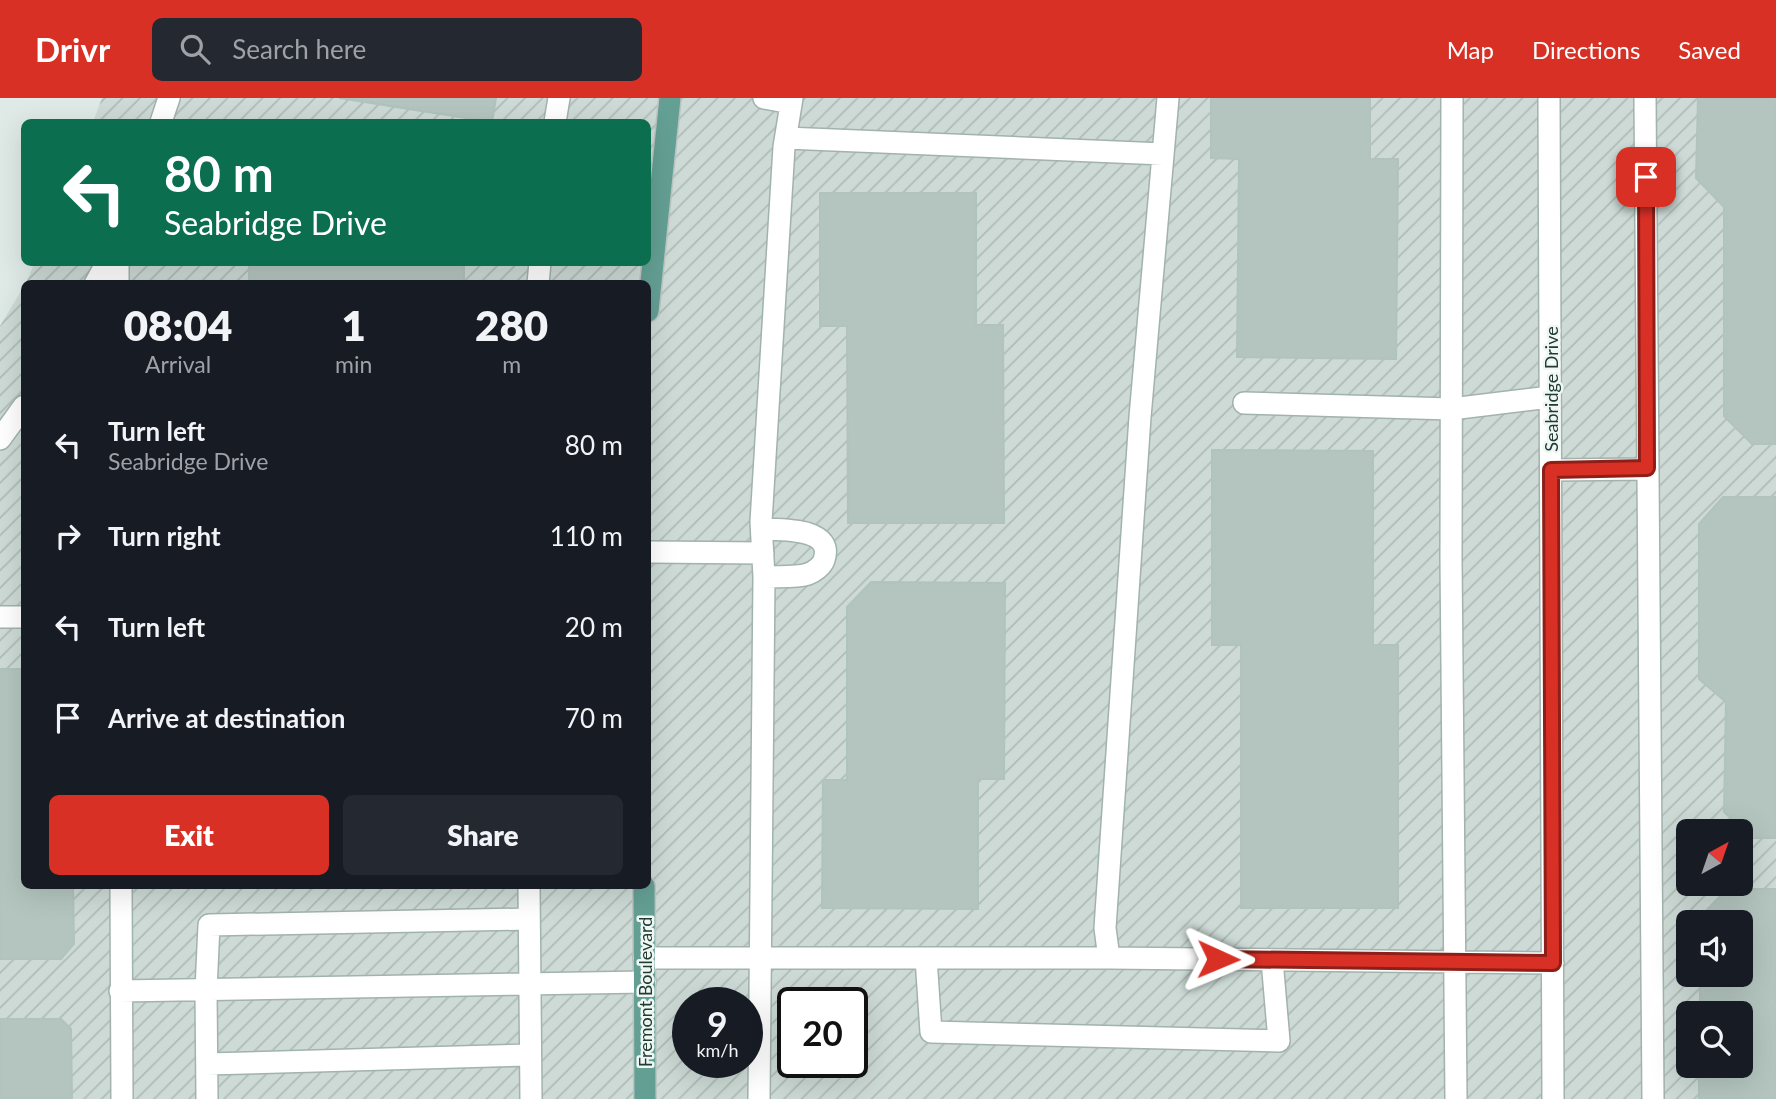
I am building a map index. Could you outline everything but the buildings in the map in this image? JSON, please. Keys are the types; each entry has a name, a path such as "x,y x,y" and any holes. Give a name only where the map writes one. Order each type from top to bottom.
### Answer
{"main road":[{"path":"651,245 653,201 670,98"},
{"name":"Fremont Boulevard","path":"644,889 645,1099"}],"street":[{"path":"162,119 169,98"},
{"path":"556,119 559,98"},
{"path":"759,1099 764,577 762,529 786,138 792,101 764,98"},
{"path":"1109,958 1105,928 1140,417 1168,98"},
{"path":"1452,98 1451,409 1456,1099"},
{"name":"Seabridge Drive","path":"1549,98 1553,1099"},
{"path":"1645,98 1653,1099"},
{"path":"786,138 1163,154"},
{"path":"1244,403 1451,409 1550,397"},
{"path":"0,439 21,410"},
{"path":"1551,470 1647,468"},
{"path":"762,529 811,533 821,540 825,549 825,558 821,565 807,574 764,577"},
{"path":"651,552 763,553"},
{"path":"0,617 21,617"},
{"path":"121,889 122,1099"},
{"path":"529,889 531,1099"},
{"path":"207,1099 206,990 209,925 529,919"},
{"path":"644,958 1109,958 1553,963"},
{"path":"926,958 930,1032 1279,1041 1272,960"},
{"path":"120,991 645,982"},
{"path":"207,1064 530,1055"}],"shaded area":[{"path":"102,98 1776,98 1776,1099 0,1099 0,326 21,291 21,889 651,889 651,280 27,280 33,266 651,266 651,119 94,119"}],"route":[{"path":"1218,959 1553,963 1551,470 1647,468 1646,177"}]}
